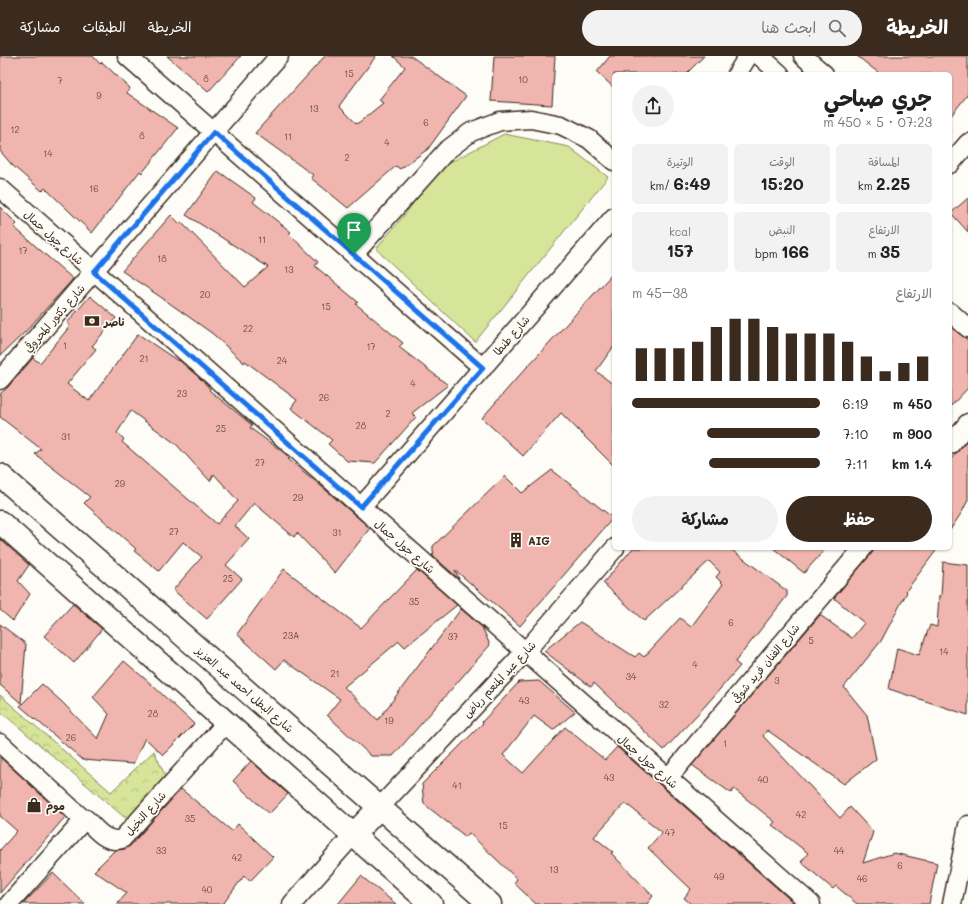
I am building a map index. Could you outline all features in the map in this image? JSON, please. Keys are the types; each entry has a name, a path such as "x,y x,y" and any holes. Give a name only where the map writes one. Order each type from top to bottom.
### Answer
{"main road":[{"name":"شارع البطل احمد عبد العزيز","path":"0,475 490,904"},
{"path":"0,522 431,904"},
{"path":"353,835 380,807"}],"street":[{"path":"127,56 483,368"},
{"name":"شارع دكتور المحروقي","path":"0,380 279,56"},
{"path":"738,72 748,56"},
{"path":"760,56 778,72"},
{"path":"803,56 822,72"},
{"path":"354,254 446,151 471,132 500,121 531,119 561,125 589,139 612,159"},
{"path":"952,162 968,143"},
{"name":"شارع جول جمال","path":"0,188 811,904"},
{"name":"شارع طنطا","path":"361,507 612,219"},
{"path":"952,314 968,328"},
{"path":"952,443 968,423"},
{"name":"شارع عبد المنعم رياض","path":"380,807 525,652 614,550"},
{"name":"شارع الفنان فريد شوقى","path":"668,778 861,550"},
{"name":"شارع النخيل","path":"84,820 86,819 107,838 116,841 122,839 226,723"},
{"path":"0,743 84,820 9,904"},
{"path":"952,904 968,825"},
{"path":"292,904 353,835"}],"green space":[{"path":"504,134 569,147 608,177 475,342 376,249 406,213 437,169"},
{"path":"0,695 111,792 154,751 168,782 132,818 124,817 0,711"}],"building":[{"path":"0,56 93,56 100,64 102,62 130,88 127,93 178,128 142,173 140,171 92,233 45,188 42,191 12,165 0,151"},
{"path":"167,56 241,56 208,92"},
{"path":"325,56 376,56 339,106 357,124 383,103 379,100 405,67 393,56 411,56 466,96 428,149 400,169 396,166 348,208 311,178 313,175 255,133"},
{"path":"494,56 555,56 552,105 491,101"},
{"path":"610,56 704,56 688,72 612,72 612,86 597,72"},
{"path":"857,56 968,56 968,94 952,114 952,72 877,72"},
{"path":"218,171 256,198 253,202 291,232 289,234 318,262 315,266 358,302 356,304 403,343 399,347 448,385 412,413 416,417 375,463 347,461 328,444 332,440 291,408 297,400 245,361 244,363 213,334 122,271 171,215 180,224 181,222 245,287 268,267 186,215"},
{"path":"968,198 968,232 952,214 952,212"},
{"path":"0,207 17,224 14,227 73,279 25,332 0,356"},
{"path":"612,274 612,349 596,371 612,383 612,464 561,413 523,456 482,418"},
{"path":"90,296 116,318 92,346 96,349 67,384 89,401 138,334 178,361 179,360 202,380 210,389 209,390 252,425 250,428 283,452 290,458 288,459 370,528 335,573 297,533 294,537 254,503 235,526 249,539 226,565 242,579 207,619 173,590 202,557 183,542 159,571 134,551 136,549 84,503 90,497 35,454 41,449 0,417 0,394 33,358 40,363 70,326 67,323","holes":["131,411 176,444 210,481 214,474 238,501 217,524 122,442 124,439 117,433"]},
{"path":"952,328 968,340 968,388 952,405"},
{"path":"968,440 968,500 952,527 952,458"},
{"name":"AIG","path":"552,470 612,517 612,519 520,626 455,570 459,579 432,555 434,553 433,546 505,476 522,493"},
{"path":"0,539 29,565 18,581 30,594 13,621 0,610"},
{"path":"631,550 732,550 787,591 787,596 735,662 740,666 664,750 594,683 591,687 544,651 580,622 635,657 639,653 644,657 680,618 691,627 723,584 716,577 720,572 709,561 644,621 603,583"},
{"path":"775,550 824,550 804,573"},
{"path":"874,550 937,550 906,591 907,592 881,641 844,687 867,715 876,759 844,784 767,730 763,736 840,818 850,807 873,832 863,863 894,853 937,863 929,904 857,904 836,886 833,889 801,862 808,853 772,825 775,822 734,789 731,793 692,765 820,615 852,638 864,623 834,598"},
{"path":"943,562 968,565 968,715 889,689 897,648 919,655 930,625 937,627"},
{"path":"284,569 361,628 417,570 457,605 405,647 399,641 344,687 378,720 461,609 482,627 490,645 393,756 371,756 327,715 340,699 284,660 276,669 237,634"},
{"path":"73,604 102,629 74,663 44,636"},
{"path":"0,624 26,644 21,703 0,685"},
{"path":"124,661 194,724 163,755 145,738 133,764 83,760 20,706 42,684 98,739 109,714 93,697"},
{"path":"539,681 575,712 553,730 534,716 503,755 523,773 565,727 605,760 617,747 795,904 691,904 684,898 691,889 648,848 662,832 625,803 594,837 613,852 611,853 653,896 647,904 536,904 514,883 517,879 469,833 466,837 424,804 422,784 483,723 482,722 519,682"},
{"path":"0,757 65,817 0,893 0,850 17,831 0,816"},
{"path":"251,761 288,794 269,814 233,781"},
{"path":"181,789 232,831 238,824 273,857 250,881 244,876 223,904 117,904 127,893 94,871 115,850 124,849 130,846"},
{"path":"53,873 85,904 23,904"},
{"path":"361,876 396,904 338,904"}],"place":[{"name":"ناصر","path":"92,321"},
{"name":"AIG","path":"516,540"},
{"name":"موم","path":"34,805"}],"route":[{"path":"214,132 354,254 483,368 361,507 94,272 214,132"}]}
